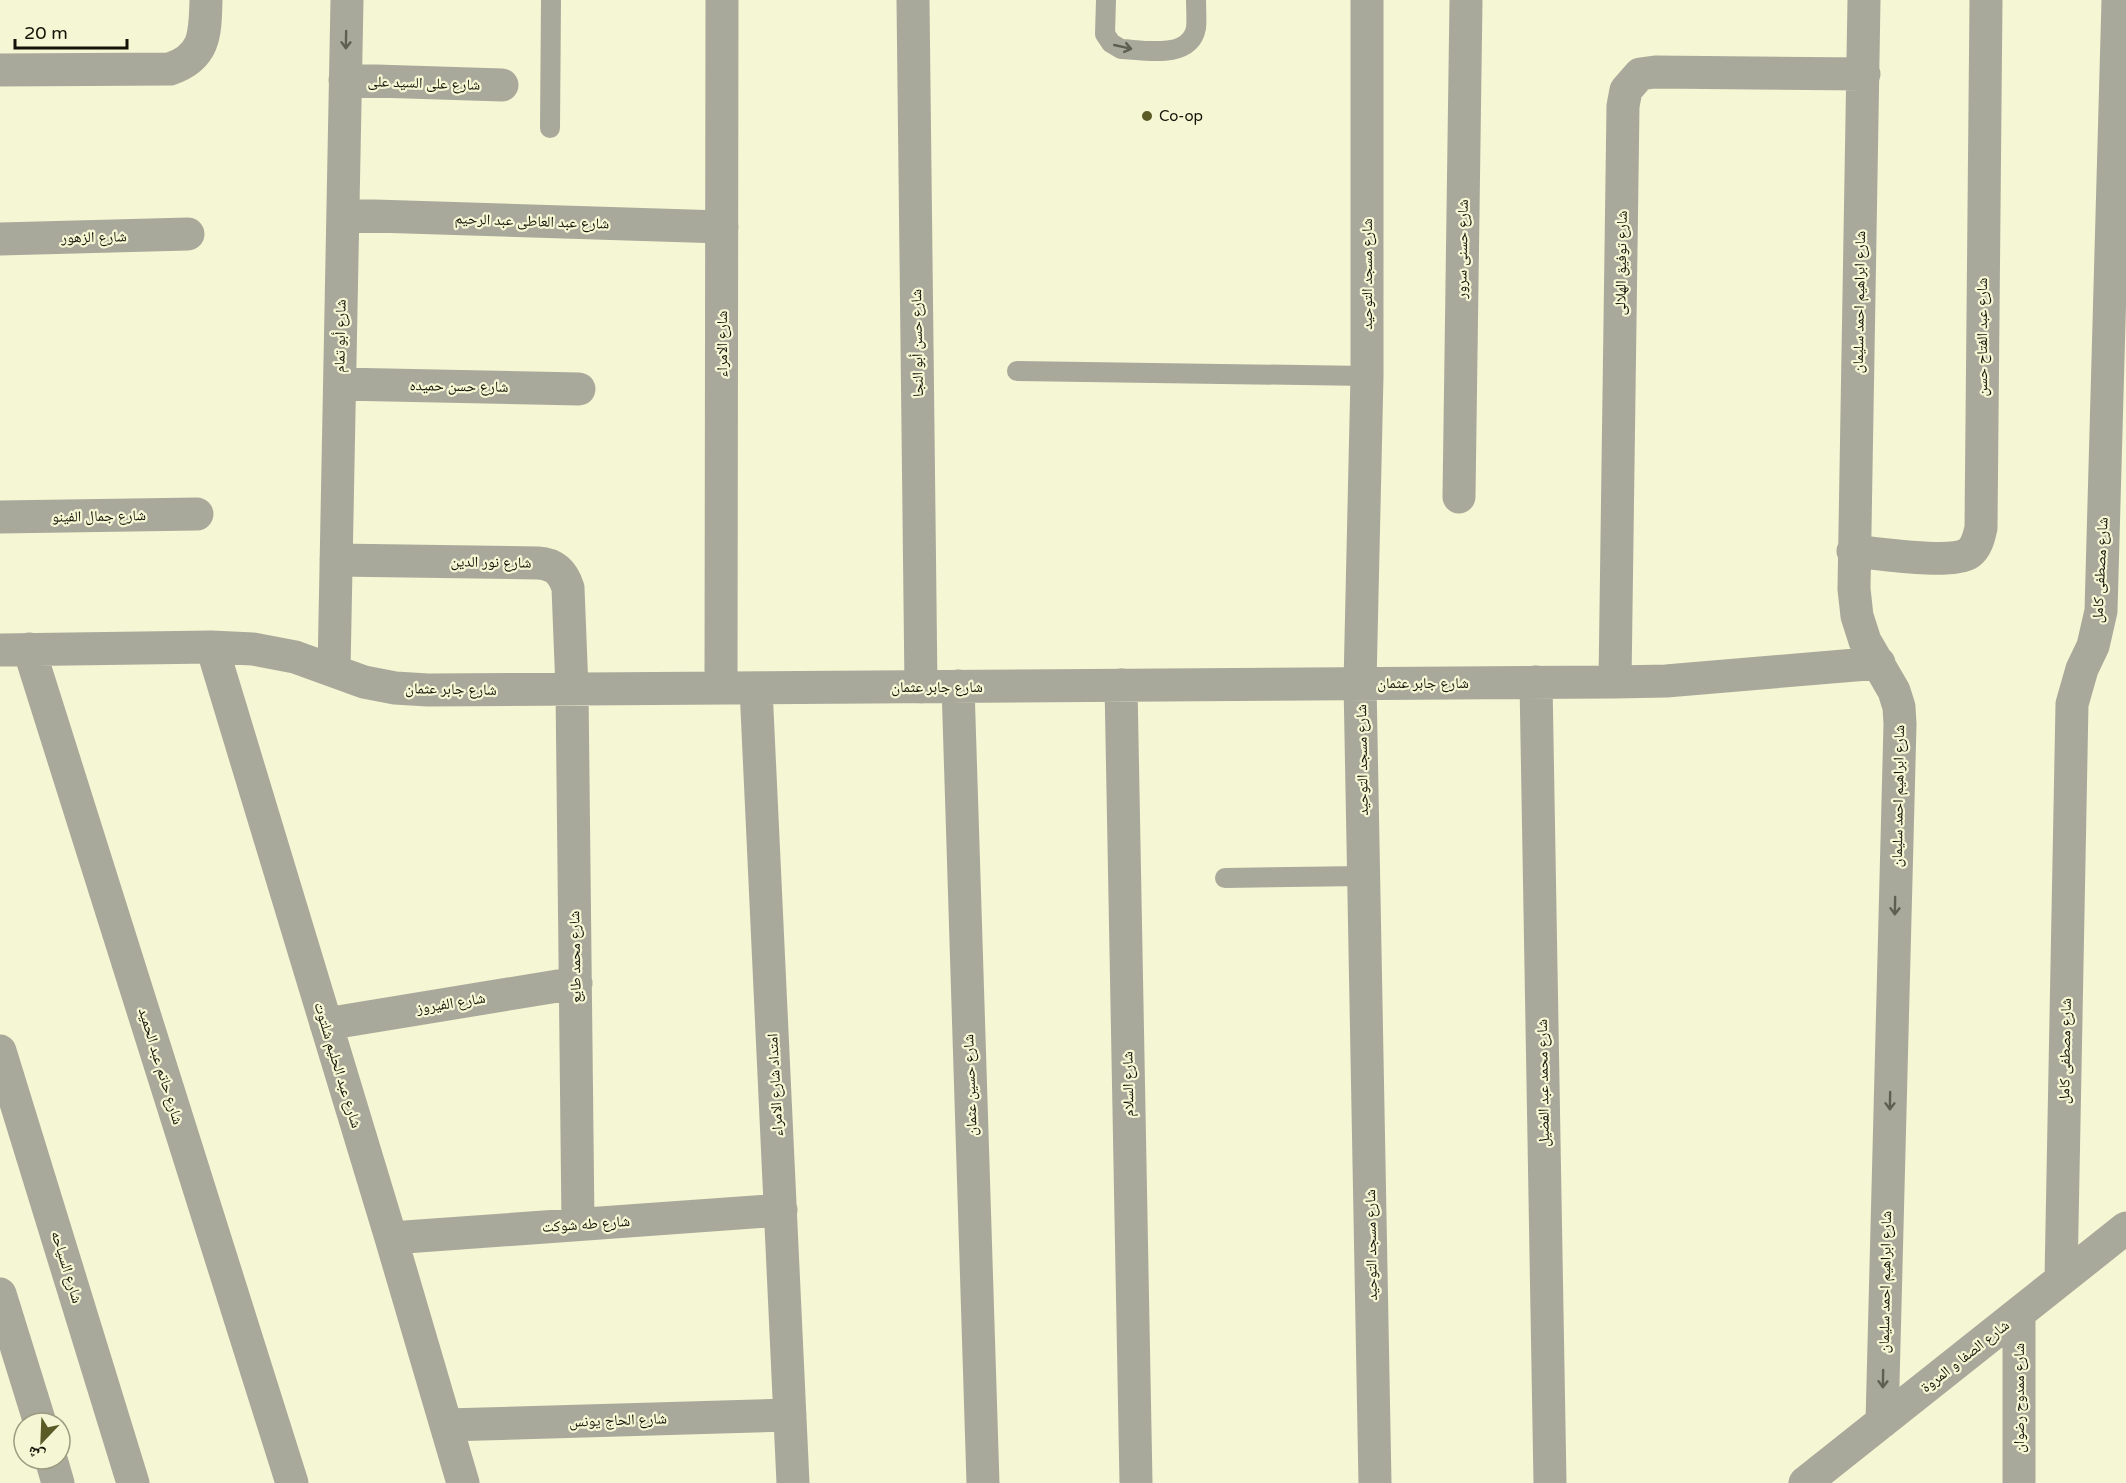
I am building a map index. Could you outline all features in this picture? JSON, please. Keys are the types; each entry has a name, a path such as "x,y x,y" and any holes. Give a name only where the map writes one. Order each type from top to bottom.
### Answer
{"street":[{"path":"0,70 170,69 194,56 202,43 206,0"},
{"name":"شارع أبو تمام","path":"334,672 346,0"},
{"name":"شارع الامراء","path":"721,688 722,0"},
{"name":"شارع حسن أبو النجا","path":"914,0 921,687"},
{"name":"شارع مسجد التوحيد","path":"1367,0 1367,376 1360,683 1375,1483"},
{"name":"شارع حسنى سرور","path":"1459,497 1466,0"},
{"name":"شارع ابراهيم احمد سليمان","path":"1864,0 1853,551 1857,616 1865,641 1894,691 1899,707 1900,724 1882,1422"},
{"name":"شارع عبد الفتاح حسن","path":"1853,551 1945,558 1961,556 1971,552 1981,528 1986,0"},
{"name":"شارع مصطفى كامل","path":"2061,1279 2072,704 2082,669 2093,646 2101,611 2118,0"},
{"name":"شارع توفيق الهلالى","path":"1616,682 1623,106 1626,90 1640,74 1654,72 1864,74"},
{"name":"شارع على السيد على","path":"345,80 502,85"},
{"name":"شارع عبد العاطى عبد الرحيم","path":"343,215 722,227"},
{"name":"شارع الزهور","path":"0,239 188,234"},
{"name":"شارع حسن حميده","path":"340,384 579,389"},
{"name":"شارع جمال الفينو","path":"0,517 197,514"},
{"name":"شارع نور الدين","path":"336,560 538,563 555,567 561,572 568,588 572,689"},
{"name":"شارع جابر عثمان","path":"15,650 212,647 253,649 294,657 364,682 395,688 428,690 1616,682 1666,681 1879,663"},
{"name":"شارع عبد الحليم شلتوت","path":"212,647 463,1483"},
{"name":"شارع حاتم عبد الحميد","path":"15,650 292,1483"},
{"name":"شارع محمد عبد الفضيل","path":"1536,682 1550,1483"},
{"name":"شارع السلام","path":"1121,685 1136,1483"},
{"name":"شارع حسين عثمان","path":"958,686 983,1483"},
{"name":"امتداد شارع الامراء","path":"756,688 794,1483"},
{"name":"شارع محمد طايع","path":"572,689 579,1224"},
{"name":"شارع الفيروز","path":"326,1024 576,983"},
{"name":"شارع السياحه","path":"0,1051 133,1483"},
{"name":"شارع طه شوكت","path":"391,1238 781,1210"},
{"name":"شارع الصفا و المروة","path":"1805,1483 2126,1228"},
{"path":"0,1294 36,1411"},
{"name":"شارع ممدوح رضوان","path":"2019,1313 2019,1483"},
{"name":"شارع الحاج يونس","path":"446,1425 790,1415"}],"lane":[{"path":"549,128 552,0"},
{"path":"1106,0 1105,34 1116,47 1169,51 1186,44 1192,37 1196,29 1196,0"},
{"path":"1017,371 1367,376"},
{"path":"1225,878 1364,876"}],"place":[{"name":"Co-op","path":"1147,116"}]}
